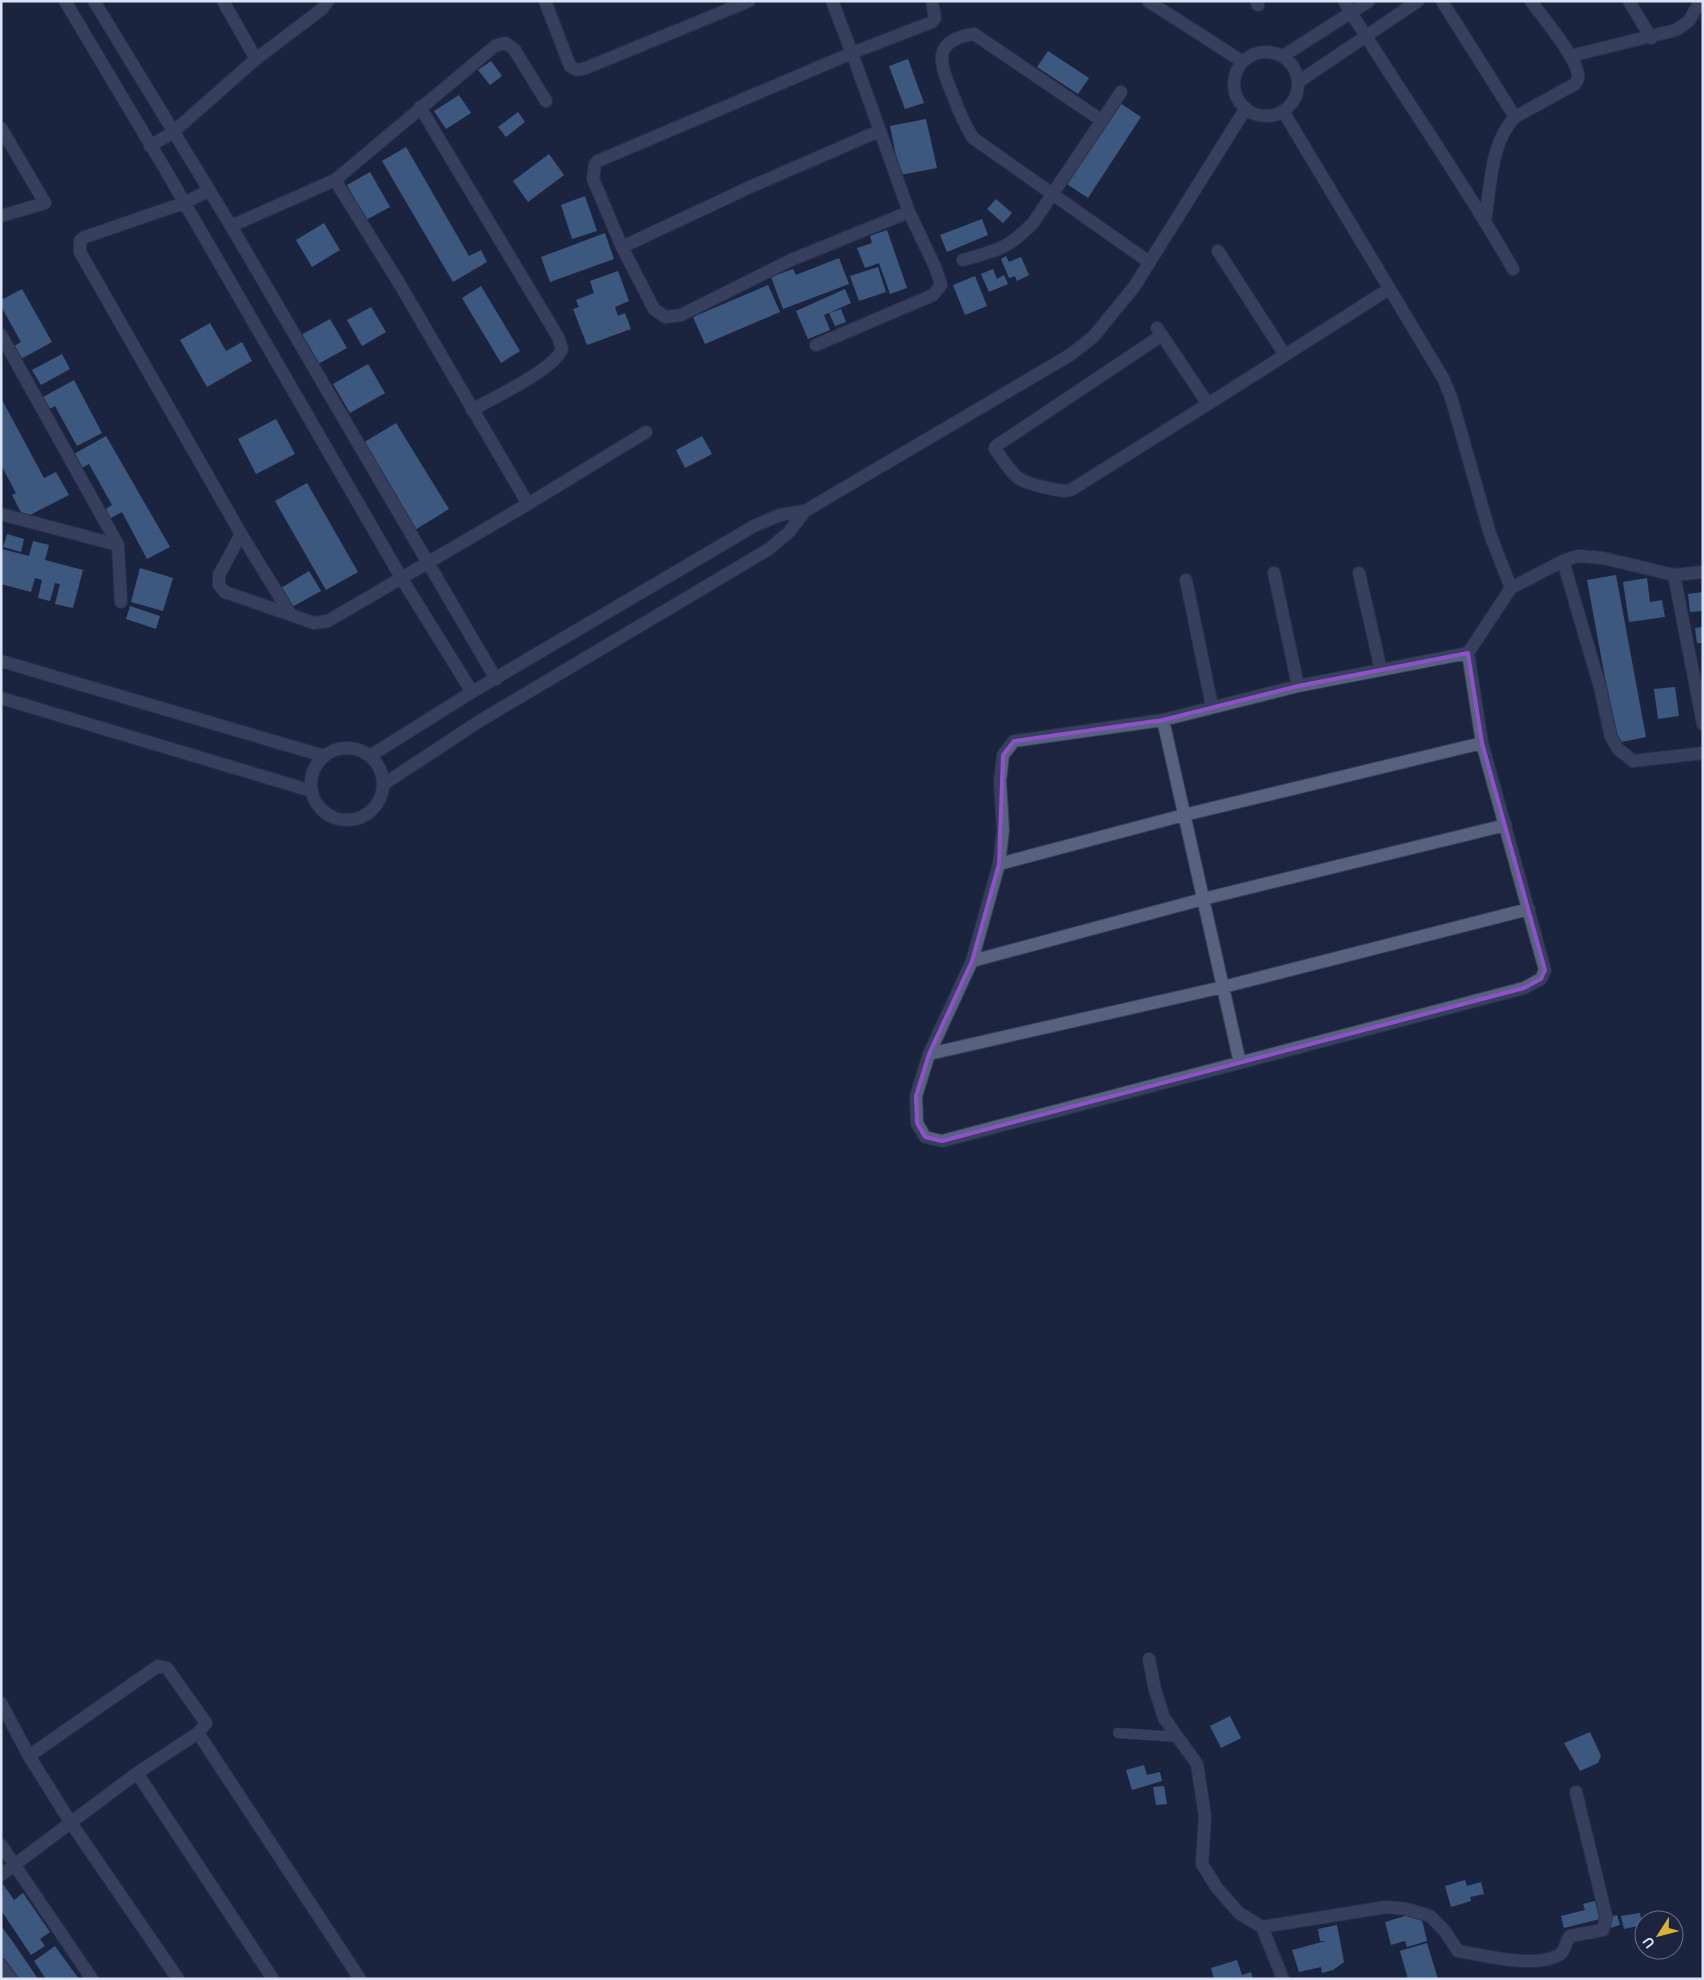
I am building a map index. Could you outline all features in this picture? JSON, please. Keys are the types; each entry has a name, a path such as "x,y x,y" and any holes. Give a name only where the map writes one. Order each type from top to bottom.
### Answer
{"street":[{"path":"65,1 402,579 472,692"},
{"path":"94,1 172,133 230,226 427,565 496,679"},
{"path":"223,1 256,59"},
{"path":"150,146 172,133 256,59 322,9 328,1"},
{"path":"545,1 570,66 576,70 586,68 749,1"},
{"path":"816,345 932,295 941,285 936,269 909,212 832,1"},
{"path":"909,212 790,260 681,315 665,317 654,309 622,247 593,179 595,164 718,109 932,22 935,18 932,1"},
{"path":"1148,1 1243,62"},
{"path":"1344,1 1364,37 1485,220 1513,269"},
{"path":"1283,56 1369,1"},
{"path":"1298,82 1418,1"},
{"path":"1442,1 1515,117"},
{"path":"1485,220 1498,143 1508,124 1515,117 1575,84 1578,79 1578,73 1570,56 1531,1"},
{"path":"1628,1 1651,38"},
{"path":"1570,56 1651,38 1676,30 1689,21 1700,1"},
{"path":"1101,120 974,34 950,41 943,52 940,63 965,126 973,138 1149,262"},
{"path":"230,226 335,180 484,52 495,46 504,43 514,49 546,101"},
{"path":"1267,52 1283,56 1294,68 1298,82 1295,98 1283,111 1276,114 1260,115 1246,108 1236,94 1235,85 1235,77 1243,62 1250,56 1267,52"},
{"path":"963,260 997,251 1017,240 1033,223 1121,92"},
{"path":"420,107 558,337 562,348 559,357 542,369 472,410"},
{"path":"370,756 472,692 754,526 780,515 805,511 1070,355 1093,337 1113,314 1149,262 1246,108"},
{"path":"1283,111 1432,358 1448,391 1490,534 1511,588"},
{"path":"1,128 45,203 1,216"},
{"path":"622,247 750,187 879,131"},
{"path":"335,180 399,283 528,504"},
{"path":"208,191 184,203 85,237 80,241 80,252 241,534 289,612"},
{"path":"1218,251 1285,356"},
{"path":"1208,404 1159,331 996,446 995,449 1021,481 1066,491 1208,404 1285,356 1390,289"},
{"path":"1,335 118,544 120,602"},
{"path":"241,534 219,575 219,585 225,592 289,612 314,623 328,621 427,565 646,432"},
{"path":"384,784 478,722 769,549 789,532 805,511"},
{"path":"1,514 118,544"},
{"path":"1468,653 1298,686 1212,706 1163,720 1014,741 1003,755 1001,772 1003,830 999,864 972,961 929,1054 916,1096 917,1123 925,1137 942,1141 1524,988 1541,979 1545,970 1482,743 1468,653 1511,588 1563,561 1578,556 1603,558 1674,575 1703,572"},
{"path":"1563,561 1600,687 1611,737 1618,749 1633,761 1703,753"},
{"path":"1274,573 1298,686"},
{"path":"1359,573 1381,670"},
{"path":"1674,575 1698,665 1703,724"},
{"path":"1186,580 1212,706"},
{"path":"1,661 324,756"},
{"path":"1,698 312,791"},
{"path":"1163,720 1240,1063"},
{"path":"999,864 1184,815 1482,743"},
{"path":"347,748 362,750 370,756 382,773 384,784 378,804 370,812 353,819 344,820 326,813 319,807 312,791 313,772 324,756 332,750 347,748"},
{"path":"972,961 1204,899 1506,825"},
{"path":"929,1054 1223,987 1529,909"},
{"path":"1149,1659 1155,1690 1164,1718 1197,1764 1205,1816 1202,1864 1217,1888 1239,1913 1262,1927 1283,1979"},
{"path":"1,1875 137,1773 198,1733 204,1727 204,1718 167,1668 158,1666 29,1756"},
{"path":"1,1703 29,1756 71,1823 178,1979"},
{"path":"198,1733 360,1979"},
{"path":"137,1773 274,1979"},
{"path":"1262,1927 1386,1906 1407,1909 1430,1916 1444,1930 1458,1951 1515,1960 1545,1960 1559,1955 1564,1950 1570,1936 1603,1930 1606,1916 1576,1792"},
{"path":"1,1845 92,1979"},
{"path":"1,1965 11,1979"}],"lane":[{"path":"1118,1733 1178,1737"}],"highlighted area":[{"path":"1468,653 1482,743 1545,970 1541,979 1524,988 942,1141 925,1137 917,1123 916,1096 929,1054 972,961 999,864 1003,755 1014,741 1163,720 1298,686"}],"building":[{"path":"1048,51 1089,78 1078,94 1037,67"},
{"path":"908,59 924,103 905,109 889,66"},
{"path":"491,61 502,76 490,85 478,70"},
{"path":"459,95 471,113 446,129 434,111"},
{"path":"1120,103 1141,117 1088,198 1067,184"},
{"path":"518,112 525,122 506,137 498,127"},
{"path":"926,119 937,168 900,175 890,126"},
{"path":"406,147 469,256 481,250 487,262 453,282 382,161"},
{"path":"549,154 564,175 528,202 513,181"},
{"path":"370,172 390,207 366,220 347,185"},
{"path":"585,196 597,231 572,239 561,205"},
{"path":"996,199 1012,213 1003,223 987,209"},
{"path":"982,219 988,235 947,252 940,235"},
{"path":"324,223 340,250 312,267 296,240"},
{"path":"887,230 907,288 890,294 879,263 865,268 857,248 872,243 870,236"},
{"path":"605,233 614,259 550,282 541,257"},
{"path":"1006,256 1009,262 1021,257 1029,275 1017,281 1015,276 1009,278 1001,259"},
{"path":"839,258 849,284 783,309 771,277 793,269 796,275"},
{"path":"878,267 886,292 859,301 850,276"},
{"path":"993,269 997,279 1004,275 1008,284 989,292 981,274"},
{"path":"618,271 629,301 615,307 618,316 625,313 631,329 587,345 573,309 579,307 576,300 594,293 590,281"},
{"path":"975,276 987,306 965,315 953,285"},
{"path":"768,285 780,312 705,344 693,317"},
{"path":"481,286 520,351 501,363 462,298"},
{"path":"22,289 52,342 21,359 14,346 21,342 1,306 1,300"},
{"path":"845,289 851,303 824,315 830,330 808,339 796,311"},
{"path":"371,307 386,332 362,346 347,320"},
{"path":"841,309 846,322 835,326 829,313"},
{"path":"330,319 347,348 318,364 301,335"},
{"path":"210,323 226,351 242,342 252,361 207,387 180,340"},
{"path":"62,354 70,369 41,385 32,370"},
{"path":"368,364 385,393 350,413 333,384"},
{"path":"74,380 102,433 77,446 55,406 49,409 43,397"},
{"path":"1,398 44,478 56,472 69,495 24,518 12,495 16,493 1,465"},
{"path":"276,419 295,454 256,474 238,439"},
{"path":"396,423 449,509 415,530 363,443"},
{"path":"106,436 170,547 147,559 122,512 109,519 104,510 112,505 89,464 82,468 74,454"},
{"path":"702,436 712,454 685,468 676,450"},
{"path":"307,483 358,572 326,590 275,501"},
{"path":"7,534 24,539 21,552 3,547"},
{"path":"33,541 49,545 45,560 83,570 73,608 55,604 60,584 55,583 50,601 38,598 42,580 35,578 31,592 1,584 2,549 29,556"},
{"path":"140,568 173,578 163,611 131,602"},
{"path":"309,571 321,591 292,607 281,588"},
{"path":"1616,575 1646,737 1617,743 1587,580"},
{"path":"1647,578 1650,602 1662,600 1665,617 1629,622 1623,582"},
{"path":"1703,592 1703,611 1690,612 1688,594"},
{"path":"130,606 160,616 156,629 126,619"},
{"path":"1703,627 1703,643 1697,643 1695,628"},
{"path":"1675,687 1679,716 1658,719 1654,689"},
{"path":"1230,1716 1241,1738 1221,1748 1210,1726"},
{"path":"1590,1732 1601,1756 1598,1763 1580,1771 1564,1743"},
{"path":"1144,1765 1147,1775 1160,1772 1162,1781 1132,1790 1126,1770"},
{"path":"1164,1786 1167,1804 1156,1805 1153,1787"},
{"path":"1465,1880 1467,1886 1481,1882 1484,1894 1470,1897 1471,1901 1451,1907 1445,1886"},
{"path":"3,1884 14,1900 23,1893 50,1932 40,1939 45,1946 31,1955 1,1910"},
{"path":"1595,1901 1600,1919 1564,1928 1561,1916 1585,1910 1583,1904"},
{"path":"1412,1914 1422,1920 1427,1941 1407,1947 1405,1941 1391,1945 1385,1922"},
{"path":"1634,1914 1634,1927 1624,1929 1621,1916"},
{"path":"1617,1915 1620,1925 1610,1928 1606,1918"},
{"path":"1337,1925 1344,1962 1333,1970 1322,1973 1321,1967 1299,1972 1292,1950 1326,1941 1320,1941 1318,1929"},
{"path":"1,1926 38,1979 17,1979 1,1956"},
{"path":"1427,1943 1438,1979 1408,1979 1400,1951"},
{"path":"55,1946 79,1979 46,1979 34,1961"},
{"path":"1237,1960 1242,1975 1251,1972 1253,1979 1214,1979 1211,1968"}]}
